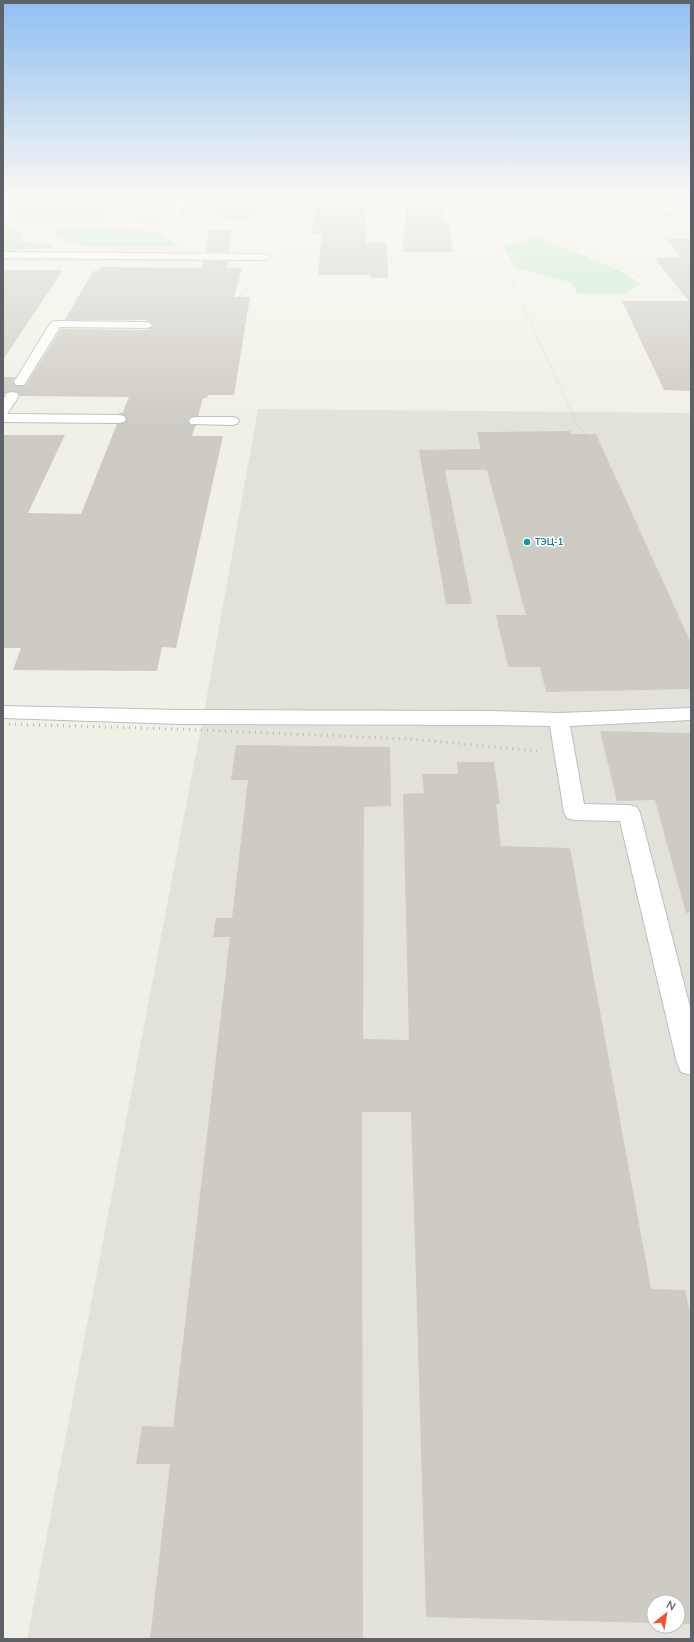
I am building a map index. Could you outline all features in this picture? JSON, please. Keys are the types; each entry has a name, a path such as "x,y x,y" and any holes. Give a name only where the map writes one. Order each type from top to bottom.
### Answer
{"street":[{"path":"20,382 56,324 146,324"},
{"path":"3,411 12,396"},
{"path":"3,418 119,419"},
{"path":"196,421 232,421"},
{"path":"3,712 180,717 488,718 559,720 691,714"},
{"path":"559,720 575,812 629,813 691,1063"}],"shaded area":[{"path":"258,409 691,413 691,1639 27,1639 206,701"}],"green space":[{"path":"525,271 620,271 640,284 625,294 578,293 570,282"}],"building":[{"path":"3,271 63,271 3,360"},
{"path":"93,271 241,271 234,297 250,297 234,395 208,395 207,398 203,398 198,416 191,417 188,420 190,425 195,426 192,436 223,436 176,648 162,647 157,671 13,670 21,648 3,648 3,435 65,435 28,513 81,514 117,424 124,423 127,420 125,415 122,414 129,397 20,396 18,392 12,391 7,392 3,396 3,377 15,377 13,381 15,386 25,386 61,329 146,330 153,326 151,322 146,320 65,320"},
{"path":"318,271 388,271 388,278 371,278 371,275 318,275"},
{"path":"664,271 691,271 691,391 664,390 622,301 689,301"},
{"path":"570,431 571,434 596,434 691,643 691,689 546,692 540,667 508,667 496,615 526,615 487,470 445,470 472,604 446,604 419,450 481,449 477,432"},
{"path":"600,731 691,733 691,912 686,913 655,800 617,801"},
{"path":"236,745 390,747 391,806 364,807 363,1039 409,1040 403,794 424,793 422,774 458,774 457,762 494,762 500,804 496,804 501,846 570,848 651,1289 685,1290 691,1318 691,1624 686,1624 686,1594 646,1594 646,1623 426,1617 411,1112 362,1112 363,1639 150,1639 170,1464 136,1464 142,1426 173,1427 230,937 213,937 216,918 232,918 248,780 231,780"}],"tunnel":[{"path":"12,396 20,382"},
{"path":"119,419 196,421"}],"railway":[{"path":"239,297 246,289 273,271"},
{"path":"507,271 577,424 585,434 597,464"},
{"path":"628,271 691,298"},
{"path":"3,724 177,729 410,739 537,751"}],"place":[{"name":"ТЭЦ-1","path":"527,542"}]}
